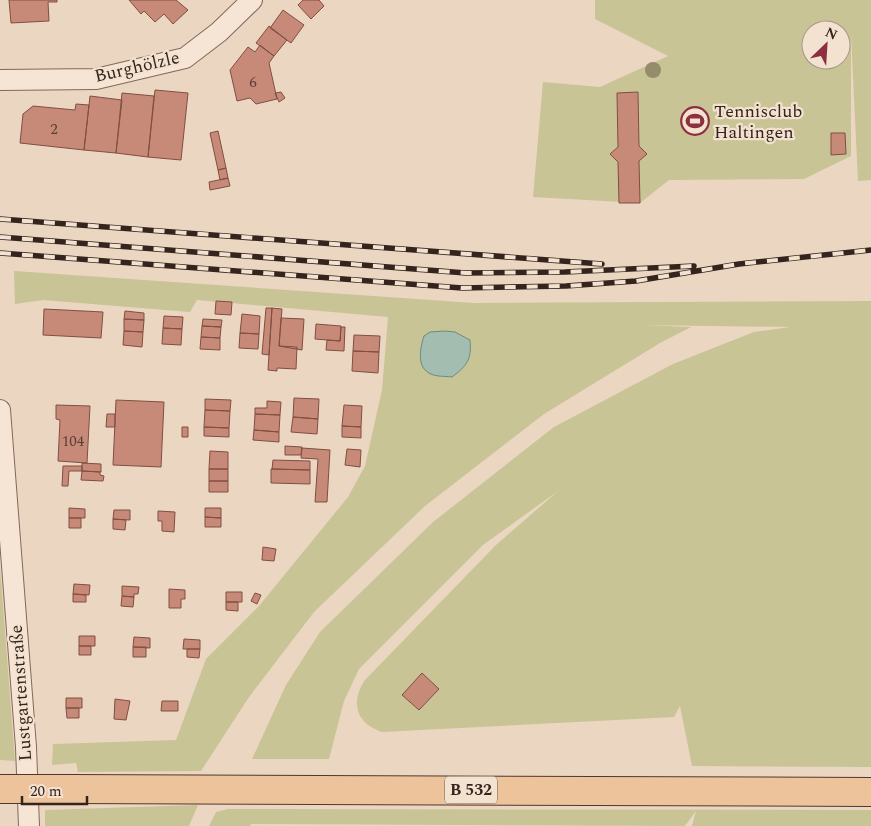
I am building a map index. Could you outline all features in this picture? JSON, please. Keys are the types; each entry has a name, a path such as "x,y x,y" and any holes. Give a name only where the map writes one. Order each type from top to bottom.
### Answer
{"main road":[{"name":"B 532","path":"0,789 871,792"}],"street":[{"name":"Burghölzle","path":"0,80 96,79 184,58 220,32 252,0"},
{"name":"Lustgartenstraße","path":"0,410 26,747 29,826"}],"shaded area":[{"name":"Tennisclub Haltingen","path":"595,0 871,0 871,180 858,181 851,20 801,20 801,70 851,70 851,156 804,179 669,180 640,203 533,197 543,82 600,87 668,56 595,19"},
{"path":"14,271 474,303 871,301 871,767 692,766 680,706 674,717 382,732 366,724 361,718 357,704 360,688 365,680 496,545 558,491 483,545 359,669 344,701 329,759 252,759 286,685 320,632 433,522 554,427 673,364 754,332 790,327 641,325 691,327 660,343 544,414 425,506 314,612 249,697 201,771 78,772 76,763 52,765 53,744 176,740 206,659 259,606 348,497 365,466 382,390 388,317 197,300 190,312 43,300 15,304"},
{"path":"430,332 455,332 470,340 470,352 467,362 452,377 439,376 426,371 420,357 424,336"},
{"path":"0,566 15,761 0,760"},
{"path":"198,805 189,826 45,826 45,810"},
{"path":"228,809 871,810 871,826 692,826 696,811 685,826 251,824 250,826 209,826 216,812"}],"building":[{"path":"9,0 57,0 57,2 48,2 49,21 11,23"},
{"path":"129,0 176,0 188,10 173,24 164,14 155,22 144,11 141,14"},
{"path":"303,0 319,0 324,6 311,19 298,5"},
{"path":"283,10 304,25 291,43 270,28"},
{"path":"269,26 287,40 274,56 256,43"},
{"path":"260,45 274,56 269,63 277,99 256,104 250,98 237,101 230,70 248,47 255,52"},
{"path":"155,90 188,93 181,160 148,157"},
{"path":"281,92 285,98 279,102 275,93"},
{"path":"638,92 639,146 647,154 639,161 640,203 619,203 618,162 610,154 618,147 617,93"},
{"path":"122,93 154,96 148,157 116,153"},
{"path":"90,96 122,100 116,153 84,150"},
{"path":"76,104 89,105 84,150 20,143 23,114 33,106 75,110"},
{"path":"218,131 226,168 218,170 210,133"},
{"path":"831,133 845,133 846,154 831,155"},
{"path":"226,168 228,178 220,180 218,170"},
{"path":"228,178 230,186 210,190 209,182"},
{"path":"216,301 232,302 231,315 215,314"},
{"path":"266,308 272,308 269,355 262,354"},
{"path":"272,308 282,309 279,346 297,347 296,369 277,368 277,371 268,370"},
{"path":"44,309 103,312 101,338 43,335"},
{"path":"125,311 144,313 144,320 124,319"},
{"path":"242,314 260,316 259,334 240,333"},
{"path":"164,316 183,317 182,329 163,328"},
{"path":"281,318 304,319 302,350 279,346"},
{"path":"124,319 144,320 143,332 124,331"},
{"path":"203,319 222,320 221,327 202,326"},
{"path":"316,324 341,326 340,341 315,339"},
{"path":"202,326 221,327 220,338 201,337"},
{"path":"341,327 345,327 344,351 326,350 327,340 340,341"},
{"path":"163,328 182,329 181,345 162,344"},
{"path":"124,331 143,332 142,347 123,345"},
{"path":"240,333 259,334 258,349 239,348"},
{"path":"354,335 380,336 379,352 353,351"},
{"path":"201,337 220,338 220,350 200,349"},
{"path":"353,351 379,352 378,373 352,371"},
{"path":"294,398 319,399 318,419 293,417"},
{"path":"205,399 231,400 230,411 205,410"},
{"path":"116,400 164,402 161,467 113,465"},
{"path":"267,401 281,402 280,415 255,414 255,408 267,408"},
{"path":"56,405 90,406 87,463 58,461 60,420 56,419"},
{"path":"344,405 362,406 361,427 342,426"},
{"path":"205,410 230,411 229,428 204,427"},
{"path":"107,414 115,414 115,427 106,427"},
{"path":"255,414 280,415 279,432 254,430"},
{"path":"293,417 318,419 317,434 291,432"},
{"path":"342,426 361,427 361,438 342,437"},
{"path":"182,427 188,427 188,437 182,437"},
{"path":"204,427 229,428 229,437 204,436"},
{"path":"254,430 279,432 279,442 253,440"},
{"path":"285,446 302,447 301,455 285,455"},
{"path":"302,448 330,450 327,502 315,502 318,459 301,458"},
{"path":"347,449 361,450 360,467 345,465"},
{"path":"210,451 228,452 228,469 209,469"},
{"path":"273,460 310,461 310,470 272,469"},
{"path":"82,463 101,464 101,472 82,471"},
{"path":"63,466 82,466 82,471 69,471 68,486 62,486"},
{"path":"209,469 228,469 228,481 209,481"},
{"path":"271,469 310,470 310,484 271,483"},
{"path":"82,471 100,472 100,475 104,476 103,481 81,480"},
{"path":"209,481 228,481 228,492 209,492"},
{"path":"69,508 85,509 85,518 69,518"},
{"path":"205,508 221,508 221,518 205,517"},
{"path":"114,510 130,510 130,520 113,519"},
{"path":"158,511 175,512 174,532 162,531 162,521 158,521"},
{"path":"205,517 221,518 221,527 205,527"},
{"path":"69,518 81,518 81,528 69,528"},
{"path":"113,519 126,520 125,530 113,529"},
{"path":"263,547 276,549 274,561 262,560"},
{"path":"74,584 90,585 89,595 73,594"},
{"path":"122,586 139,587 138,594 134,594 134,597 122,596"},
{"path":"169,589 185,590 185,599 181,599 181,608 169,608"},
{"path":"226,592 242,592 242,602 226,602"},
{"path":"255,593 261,595 257,604 251,601"},
{"path":"73,594 86,595 86,602 73,602"},
{"path":"122,596 134,597 133,607 121,606"},
{"path":"226,602 238,602 238,611 226,610"},
{"path":"79,636 95,636 95,646 79,646"},
{"path":"134,637 150,638 150,648 133,647"},
{"path":"184,639 200,640 200,649 183,649"},
{"path":"79,646 91,646 91,655 79,655"},
{"path":"133,647 146,647 146,657 133,657"},
{"path":"187,649 200,649 199,658 187,657"},
{"path":"422,673 439,689 419,710 402,695"},
{"path":"66,698 82,698 82,708 66,708"},
{"path":"115,699 130,701 126,720 114,719"},
{"path":"162,701 178,701 178,711 161,711"},
{"path":"66,708 79,708 79,718 67,718"}],"railway":[{"path":"0,219 602,264"},
{"path":"0,237 466,273 565,272 694,266"},
{"path":"0,253 462,288 566,286 636,281 739,264 871,250"}],"place":[{"name":"Tennisclub Haltingen","path":"695,121"}]}
